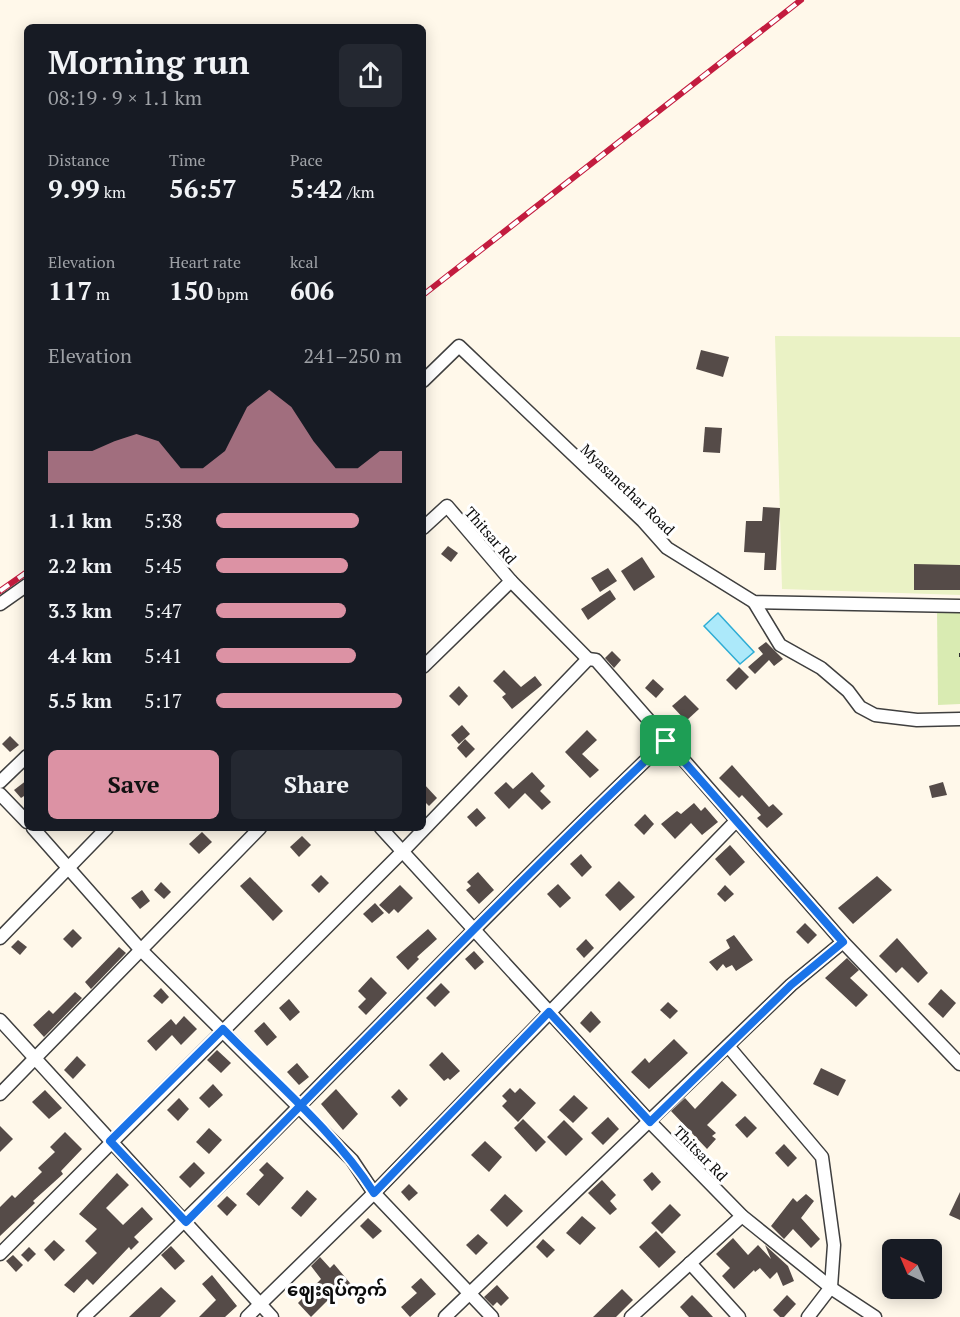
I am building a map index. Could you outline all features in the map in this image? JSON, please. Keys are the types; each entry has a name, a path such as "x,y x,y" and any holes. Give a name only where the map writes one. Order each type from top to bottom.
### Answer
{"street":[{"name":"Myasanethar Road","path":"426,378 459,346 643,521 667,548 754,602"},
{"name":"Thitsar Rd","path":"426,525 447,506 511,581"},
{"path":"426,664 511,581 588,659 596,660 843,942 960,1064"},
{"path":"0,603 24,587"},
{"path":"960,606 754,602 765,626 780,645 821,668 848,691 860,707 875,714 917,720 960,719"},
{"path":"426,827 588,659"},
{"path":"84,1317 186,1222 572,830 666,741"},
{"path":"0,782 24,759"},
{"path":"0,794 24,819"},
{"path":"247,1317 374,1193 736,821"},
{"path":"36,831 140,949 223,1029 352,1160 374,1193 492,1317"},
{"path":"0,938 104,831"},
{"path":"0,1094 258,831"},
{"name":"Thitsar Rd","path":"384,831 650,1122 742,1216 831,1287 875,1317"},
{"path":"0,1254 110,1141 422,831"},
{"path":"445,1317 791,985 843,942"},
{"path":"0,1020 272,1317"},
{"path":"728,1046 822,1157 834,1245 831,1287 808,1317"},
{"path":"631,1317 742,1216"},
{"path":"690,1263 739,1317"}],"green space":[{"path":"775,336 960,337 960,595 782,589"},
{"path":"937,610 960,610 960,704 938,705"}],"water":[{"path":"718,613 754,652 740,664 704,626"}],"building":[{"path":"701,350 729,357 723,377 696,369"},
{"path":"705,427 722,428 720,453 703,452"},
{"path":"763,507 780,508 776,570 764,570 765,553 744,552 746,521 762,521"},
{"path":"448,546 458,553 451,562 441,554"},
{"path":"642,557 655,577 634,591 621,571"},
{"path":"914,564 960,565 960,590 914,590"},
{"path":"608,568 617,581 600,592 591,578"},
{"path":"610,590 616,599 588,620 581,609"},
{"path":"766,642 783,659 774,666 769,660 755,674 748,667 763,654 758,648"},
{"path":"612,651 621,660 614,668 605,658"},
{"path":"739,667 749,677 736,690 726,680"},
{"path":"504,670 521,687 535,676 542,685 512,709 502,697 506,694 493,681"},
{"path":"653,679 664,689 656,698 645,688"},
{"path":"459,686 468,696 459,706 449,696"},
{"path":"685,695 699,709 686,721 672,706"},
{"path":"462,725 470,734 459,744 451,735"},
{"path":"587,730 597,740 582,754 599,770 590,778 565,752"},
{"path":"10,736 19,745 10,752 2,744"},
{"path":"465,739 475,749 466,758 457,748"},
{"path":"732,765 769,807 773,804 783,814 767,828 757,818 761,815 742,795 739,798 719,778"},
{"path":"532,772 545,786 540,791 551,802 542,810 525,793 509,809 494,793 506,782 513,789"},
{"path":"24,782 24,796 21,798 14,790"},
{"path":"943,782 947,795 932,798 929,786"},
{"path":"426,786 437,798 429,806 426,803"},
{"path":"694,803 701,811 705,807 718,822 702,835 691,823 675,839 661,824 677,811 681,814"},
{"path":"477,808 486,818 476,827 467,817"},
{"path":"645,814 654,824 644,835 634,825"},
{"path":"202,832 212,842 199,854 189,844"},
{"path":"302,836 311,845 299,857 290,847"},
{"path":"730,845 745,862 730,876 715,859"},
{"path":"581,854 592,867 582,877 570,864"},
{"path":"478,872 494,890 479,904 466,890 471,886 467,882"},
{"path":"321,875 329,883 319,893 311,885"},
{"path":"877,876 892,890 853,924 838,908"},
{"path":"250,877 283,911 273,921 240,886"},
{"path":"619,881 635,897 620,911 605,895"},
{"path":"161,882 171,892 164,899 154,890"},
{"path":"558,884 571,898 560,908 547,894"},
{"path":"400,885 413,898 398,913 394,909 389,914 379,905"},
{"path":"725,885 734,894 725,902 717,894"},
{"path":"142,890 150,901 140,909 131,898"},
{"path":"375,903 384,913 372,923 363,914"},
{"path":"805,923 817,935 808,944 796,932"},
{"path":"73,929 82,938 72,948 63,939"},
{"path":"428,929 437,939 417,957 419,959 408,970 396,957"},
{"path":"734,935 753,960 736,971 732,965 726,968 723,964 717,971 709,962 730,948 726,940"},
{"path":"897,938 928,973 918,983 902,967 896,973 879,956"},
{"path":"586,939 594,948 584,958 576,949"},
{"path":"18,940 27,947 20,955 11,947"},
{"path":"119,947 126,953 91,989 85,982"},
{"path":"474,951 484,962 475,970 465,959"},
{"path":"847,958 859,970 850,978 868,995 856,1007 825,978"},
{"path":"371,977 387,993 366,1015 358,1007 366,999 358,991"},
{"path":"441,983 450,992 435,1007 426,998"},
{"path":"161,988 169,997 162,1004 153,996"},
{"path":"941,989 956,1003 943,1018 928,1004"},
{"path":"75,992 82,998 44,1037 33,1025 49,1010 53,1014"},
{"path":"289,999 300,1012 290,1021 279,1008"},
{"path":"668,1002 678,1011 670,1019 660,1010"},
{"path":"591,1011 601,1022 590,1033 580,1023"},
{"path":"184,1016 197,1029 181,1045 172,1035 156,1051 147,1041 171,1019 176,1025"},
{"path":"264,1022 277,1037 267,1046 254,1031"},
{"path":"674,1039 688,1053 649,1089 631,1072 645,1058 649,1063"},
{"path":"217,1050 231,1063 221,1073 207,1060"},
{"path":"442,1052 460,1071 450,1080 448,1078 444,1081 429,1065"},
{"path":"77,1056 86,1065 73,1079 64,1070"},
{"path":"297,1063 309,1077 299,1085 287,1072"},
{"path":"821,1068 846,1080 838,1096 813,1084"},
{"path":"722,1081 737,1095 707,1125 716,1133 712,1136 716,1139 707,1149 671,1111 685,1098 695,1109"},
{"path":"213,1084 223,1095 209,1108 199,1098"},
{"path":"510,1088 515,1093 520,1088 536,1103 518,1122 502,1106 507,1101 502,1096"},
{"path":"336,1089 358,1114 343,1130 321,1104"},
{"path":"399,1089 408,1099 400,1107 391,1097"},
{"path":"45,1090 62,1108 49,1119 32,1102"},
{"path":"574,1095 588,1108 573,1123 559,1110"},
{"path":"179,1098 189,1109 178,1121 167,1110"},
{"path":"745,1116 757,1128 747,1138 735,1125"},
{"path":"608,1117 619,1129 603,1145 591,1133"},
{"path":"523,1119 546,1142 536,1152 514,1128"},
{"path":"564,1120 583,1139 566,1156 547,1137"},
{"path":"0,1126 13,1139 0,1152"},
{"path":"209,1128 222,1140 209,1154 196,1142"},
{"path":"65,1132 82,1149 61,1171 63,1174 0,1236 0,1207 12,1195 15,1198 42,1172 38,1168 55,1152 50,1147"},
{"path":"485,1141 502,1157 489,1172 471,1155"},
{"path":"784,1144 797,1158 788,1167 775,1153"},
{"path":"194,1162 205,1173 190,1188 179,1177"},
{"path":"267,1162 284,1178 259,1206 246,1194 264,1175 259,1170"},
{"path":"652,1172 661,1182 652,1191 643,1180"},
{"path":"117,1173 129,1185 106,1208 123,1225 142,1207 153,1219 134,1237 139,1242 131,1250 129,1247 93,1285 87,1279 74,1293 64,1285 97,1253 85,1241 97,1229 79,1214"},
{"path":"602,1180 616,1195 610,1201 617,1209 610,1215 588,1193"},
{"path":"409,1184 418,1193 409,1201 401,1192"},
{"path":"307,1190 317,1199 301,1217 291,1208"},
{"path":"960,1192 960,1220 949,1215"},
{"path":"505,1194 523,1211 507,1227 490,1210"},
{"path":"806,1194 814,1201 801,1218 820,1239 811,1248 793,1229 784,1239 771,1226 793,1198 797,1202"},
{"path":"227,1196 237,1205 227,1216 217,1206"},
{"path":"670,1204 681,1215 662,1234 651,1223"},
{"path":"582,1216 596,1228 580,1245 566,1233"},
{"path":"368,1218 382,1231 373,1239 360,1226"},
{"path":"656,1231 676,1252 659,1268 639,1247"},
{"path":"478,1234 488,1243 476,1255 466,1245"},
{"path":"733,1238 748,1255 758,1245 771,1259 765,1245 788,1266 794,1281 783,1286 777,1272 770,1279 760,1268 755,1272 754,1270 734,1289 722,1276 730,1268 716,1254"},
{"path":"543,1239 555,1250 547,1258 536,1247"},
{"path":"54,1240 65,1250 54,1261 44,1250"},
{"path":"171,1246 185,1261 175,1270 161,1255"},
{"path":"29,1247 36,1254 28,1262 21,1255"},
{"path":"13,1255 23,1265 16,1272 6,1261"},
{"path":"320,1257 330,1268 334,1264 355,1289 347,1297 339,1289 311,1317 298,1303 321,1279 311,1266"},
{"path":"212,1275 237,1306 225,1317 199,1317 216,1300 202,1284"},
{"path":"421,1278 436,1294 410,1317 401,1307 417,1293 411,1287"},
{"path":"497,1285 509,1298 501,1306 497,1302 493,1306 484,1297"},
{"path":"161,1287 176,1301 160,1317 129,1317"},
{"path":"622,1289 633,1300 616,1317 593,1317"},
{"path":"692,1295 713,1317 689,1317 680,1307"},
{"path":"787,1295 796,1304 784,1317 780,1317 773,1310"}],"railway":[{"path":"426,293 801,0"},
{"path":"0,591 24,574"}],"district":[{"name":"ဈေးရပ်ကွက်","path":"337,1289"}],"route":[{"path":"666,741 572,830 475,930 300,1106 186,1222 110,1141 223,1029 300,1106 352,1160 374,1193 549,1012 650,1122 791,985 843,942 666,741"}]}
